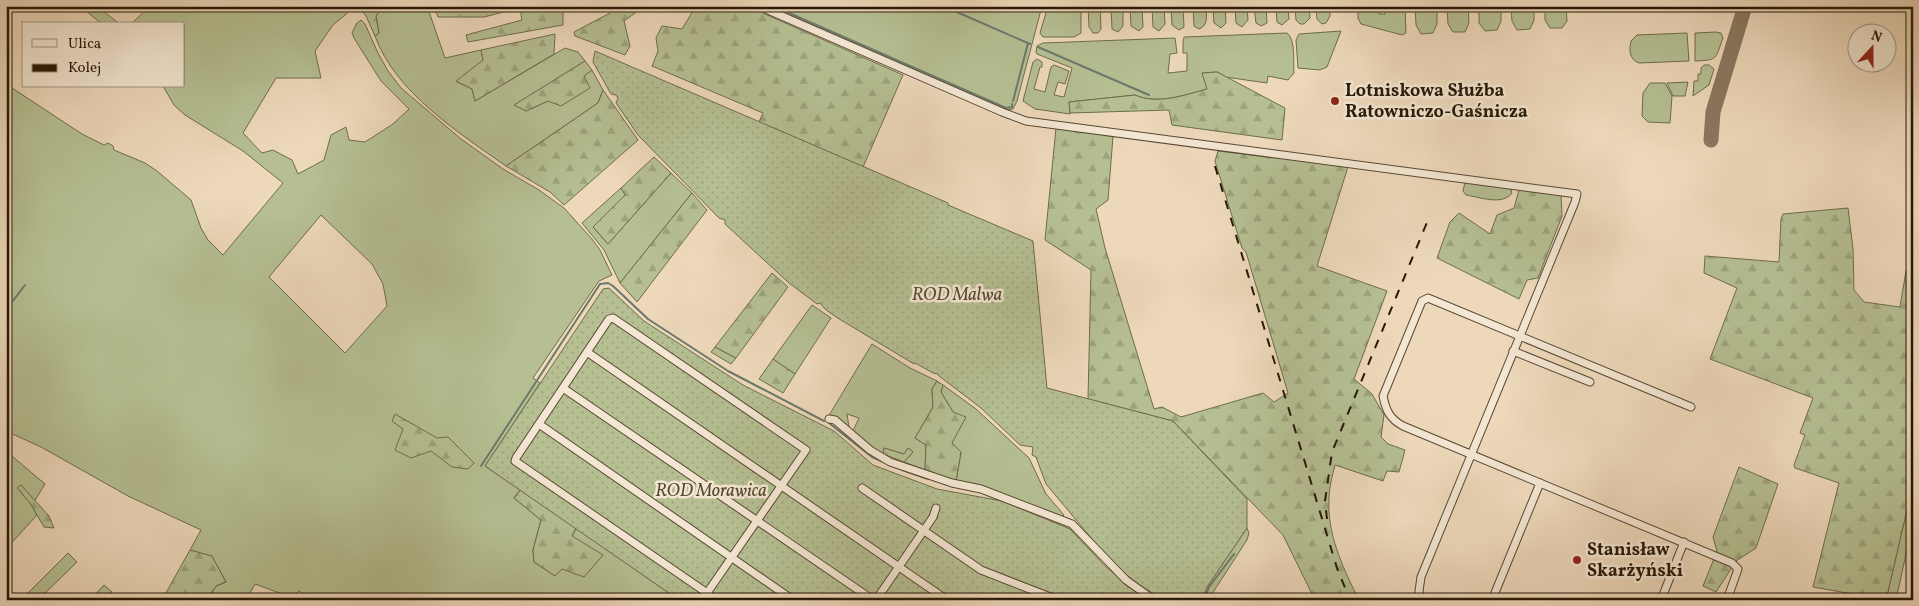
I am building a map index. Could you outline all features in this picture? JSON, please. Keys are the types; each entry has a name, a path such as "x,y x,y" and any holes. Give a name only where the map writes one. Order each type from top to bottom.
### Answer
{"street":[{"path":"759,6 1002,112 1026,120 1577,194 1421,577 1420,600"},
{"path":"1691,406 1435,300 1424,299 1383,396 1387,412 1393,420 1403,426 1732,563 1738,569 1727,600"},
{"path":"707,593 806,450 613,318 609,319 516,458 516,461 716,600"},
{"path":"1513,351 1590,382"},
{"path":"587,352 947,600"},
{"path":"563,388 874,600 924,530 936,508"},
{"path":"829,419 835,420 870,450 890,462 952,483 981,489 1072,524 1126,580 1154,600"},
{"path":"539,424 793,600"},
{"path":"1492,600 1540,483"},
{"path":"862,488 981,570 1058,600"},
{"path":"1661,600 1684,542"}],"green space":[{"path":"80,6 96,6 117,22 100,22"},
{"path":"150,6 350,6 351,10 333,25 315,51 321,78 276,78 243,133 262,153 273,150 292,160 298,174 324,160 331,135 346,127 349,140 365,142 393,124 409,109 381,81 354,38 352,33 357,23 361,20 365,24 388,71 401,88 461,139 503,169 539,190 564,208 600,250 612,275 599,281 533,378 540,383 485,466 520,490 514,498 541,520 533,550 534,562 555,576 576,528 679,600 312,600 299,591 293,598 255,584 246,600 207,600 216,586 226,582 212,557 190,550 201,530 128,496 41,447 6,431 6,84 82,134 104,145 108,143 113,146 114,150 145,163 157,171 191,200 201,228 208,240 223,255 283,183 243,151 185,115 174,105 164,88 185,88 185,22 133,22","holes":["321,215 372,264 383,284 387,306 345,353 269,277"]},
{"path":"366,6 383,6 376,16 379,33 375,36 362,11"},
{"path":"383,6 427,6 445,58 481,50 483,60 457,82 472,89 475,101 565,48 578,52 585,61 515,105 526,111 548,101 592,70 603,90 598,103 506,166 430,110 397,75 384,56 375,36 379,33 376,16"},
{"path":"434,6 563,6 563,25 468,42 466,35 522,20 520,8 484,17 438,17"},
{"path":"612,6 642,6 642,8 624,21 630,46 625,55 575,36 574,32 610,13"},
{"path":"696,6 747,6 903,75 863,167 759,122 763,113 652,66 658,51 656,38 662,26 682,29"},
{"path":"769,6 1042,6 1017,101 1013,109 1007,110"},
{"path":"1048,6 1081,6 1081,33 1074,37 1043,37 1040,33"},
{"path":"1088,6 1100,6 1101,29 1098,33 1093,33 1089,27"},
{"path":"1111,6 1123,6 1123,26 1118,32 1112,29"},
{"path":"1130,6 1142,6 1143,27 1139,31 1131,26"},
{"path":"1152,6 1164,6 1165,24 1159,31 1153,27"},
{"path":"1171,6 1183,6 1184,27 1179,30 1172,25"},
{"path":"1193,6 1206,6 1206,22 1199,29 1194,26"},
{"path":"1213,6 1225,6 1226,23 1221,28 1214,23"},
{"path":"1235,6 1247,6 1248,20 1242,27 1236,23"},
{"path":"1254,6 1266,6 1267,23 1261,26 1256,23"},
{"path":"1276,6 1288,6 1289,19 1282,25 1277,22"},
{"path":"1295,6 1309,6 1310,18 1304,24 1300,24 1296,20"},
{"path":"1316,6 1330,6 1330,16 1326,23 1322,24 1317,19"},
{"path":"1358,6 1379,6 1379,14 1385,14 1385,6 1405,6 1406,33 1402,35 1361,24 1358,18"},
{"path":"1415,6 1437,6 1437,24 1433,33 1421,34 1416,25"},
{"path":"1447,6 1456,6 1457,11 1463,11 1463,6 1468,6 1469,23 1465,32 1453,32 1448,24"},
{"path":"1479,6 1501,6 1501,21 1497,30 1485,31 1479,23"},
{"path":"1511,6 1534,6 1534,20 1530,29 1517,30 1512,21"},
{"path":"1545,6 1566,6 1567,21 1562,28 1550,28 1545,20"},
{"path":"1341,31 1327,67 1320,70 1298,68 1296,40 1299,34"},
{"path":"1287,33 1292,41 1294,57 1294,73 1288,80 1268,76 1267,83 1225,77 1217,72 1203,73 1208,89 1162,99 1144,98 1135,95 1069,102 1070,114 1035,109 1023,101 1033,62 1037,59 1042,62 1042,67 1040,67 1034,89 1045,92 1051,67 1054,65 1069,71 1065,84 1058,82 1054,95 1064,97 1072,68 1037,54 1037,46 1043,43 1175,38 1177,53 1170,54 1168,73 1187,71 1187,53 1183,53 1184,37"},
{"path":"1687,33 1689,61 1639,63 1632,57 1630,51 1631,41 1637,35"},
{"path":"1695,33 1721,33 1723,38 1715,57 1708,60 1695,61"},
{"path":"555,34 554,54 475,101 472,89 456,81 483,60 481,50"},
{"name":"ROD Malwa","path":"595,51 1033,241 1047,388 1173,421 1247,499 1247,528 1207,587 1202,600 1158,600 1151,595 1150,591 1144,589 1113,564 1046,484 1036,457 1032,455 1033,447 1020,445 981,408 938,374 914,364 836,317 820,303 817,304 789,283 725,224 725,220 719,218 638,135 616,103 618,98 616,95 611,94 593,62"},
{"path":"585,61 592,70 584,76 590,88 561,106 548,101 526,111 514,105"},
{"path":"1704,65 1709,65 1714,69 1709,85 1693,96 1694,81 1698,81 1698,74 1701,74 1701,68"},
{"path":"1217,72 1285,108 1282,140 1172,125 1169,110 1070,113 1069,102 1135,95 1144,98 1162,99 1207,89 1202,73"},
{"path":"1688,82 1685,96 1673,96 1667,83"},
{"path":"1650,83 1665,83 1672,96 1670,123 1648,122 1642,116 1643,93"},
{"path":"603,90 638,140 564,205 550,192 506,166 598,103"},
{"path":"1056,128 1113,136 1108,200 1096,209 1105,248 1154,409 1162,407 1181,417 1263,393 1274,402 1288,393 1246,252 1242,248 1215,161 1218,151 1347,166 1317,266 1387,291 1354,379 1372,394 1384,415 1381,437 1388,444 1405,450 1399,472 1387,471 1383,481 1335,465 1330,491 1330,524 1336,548 1356,594 1349,600 1315,600 1283,535 1173,421 1088,399 1091,270 1045,240"},
{"path":"654,157 671,173 608,244 593,227 625,195 621,188"},
{"path":"671,173 692,193 620,283 604,250 582,223 621,188 626,195 593,227 608,244"},
{"path":"1465,182 1508,188 1512,193 1508,197 1497,200 1466,195 1463,191"},
{"path":"1519,190 1561,194 1562,216 1538,278 1527,280 1519,299 1437,258 1450,222 1459,213 1490,234 1497,215 1514,208"},
{"path":"692,193 707,210 637,302 620,283"},
{"path":"1848,208 1853,249 1854,290 1864,302 1900,307 1906,271 1913,272 1913,484 1886,600 1813,587 1839,483 1795,468 1794,465 1805,435 1800,433 1813,398 1710,359 1737,288 1704,273 1705,256 1779,262 1781,219 1783,214"},
{"path":"772,273 788,287 736,358 715,347"},
{"name":"ROD Morawica","path":"609,288 644,321 743,385 834,431 873,465 937,489 1002,501 1070,529 1106,567 1149,600 679,600 485,466 603,289"},
{"path":"812,305 831,318 795,374 773,359"},
{"path":"872,344 910,368 937,381 932,389 933,407 915,438 926,445 925,470 904,462 913,452 908,448 904,454 884,448 883,454 873,449 853,431 859,418 847,414 849,427 835,418 828,417"},
{"path":"715,347 736,358 731,364 711,352"},
{"path":"773,359 795,374 783,393 759,379"},
{"path":"937,381 943,385 941,392 953,412 966,417 952,443 961,452 956,481 925,470 926,445 915,438 933,407 932,389"},
{"path":"943,385 976,409 1029,458 1046,494 1064,515 1061,518 956,481 961,452 952,443 953,412 941,392"},
{"path":"395,414 437,438 448,437 474,463 468,469 452,467 431,451 411,458 395,450 403,429 392,421"},
{"path":"884,448 904,454 908,448 913,452 904,462 883,454"},
{"path":"6,451 45,484 34,502 21,485 37,515 6,549"},
{"path":"1739,467 1778,484 1756,548 1736,561 1716,592 1703,586 1717,551 1713,537"},
{"path":"1913,484 1913,522 1896,600 1886,600"},
{"path":"21,485 49,516 54,528 44,527 30,503 17,488"},
{"path":"520,490 576,528 572,536 603,555 584,577 562,569 555,576 534,562 533,550 541,520 514,498"},
{"path":"1247,528 1249,533 1247,540 1208,600 1202,600 1207,587"},
{"path":"190,550 212,556 226,582 216,586 207,600 162,600"},
{"path":"68,553 77,562 38,600 25,600 23,598"},
{"path":"104,585 112,592 106,600 90,600"}],"waterway":[{"path":"773,6 1006,108 1012,107 1012,104"},
{"path":"943,6 1030,44"},
{"path":"1013,101 1028,43"},
{"path":"1038,47 1149,95"},
{"path":"481,466 600,284 608,283 613,286 648,319 728,371 824,421"},
{"path":"6,310 25,285"},
{"path":"829,423 872,457 888,464"},
{"path":"902,470 928,479"},
{"path":"1204,600 1209,587 1234,554"}],"taxiway":[{"path":"1711,140 1713,112 1745,6"}],"railway":[{"path":"1215,166 1337,568 1346,590 1353,600"},
{"path":"1327,519 1325,501 1332,452 1428,220"}],"place":[{"name":"Lotniskowa Służba Ratowniczo-Gaśnicza","path":"1335,101"},
{"name":"Stanisław Skarżyński","path":"1577,560"}]}
